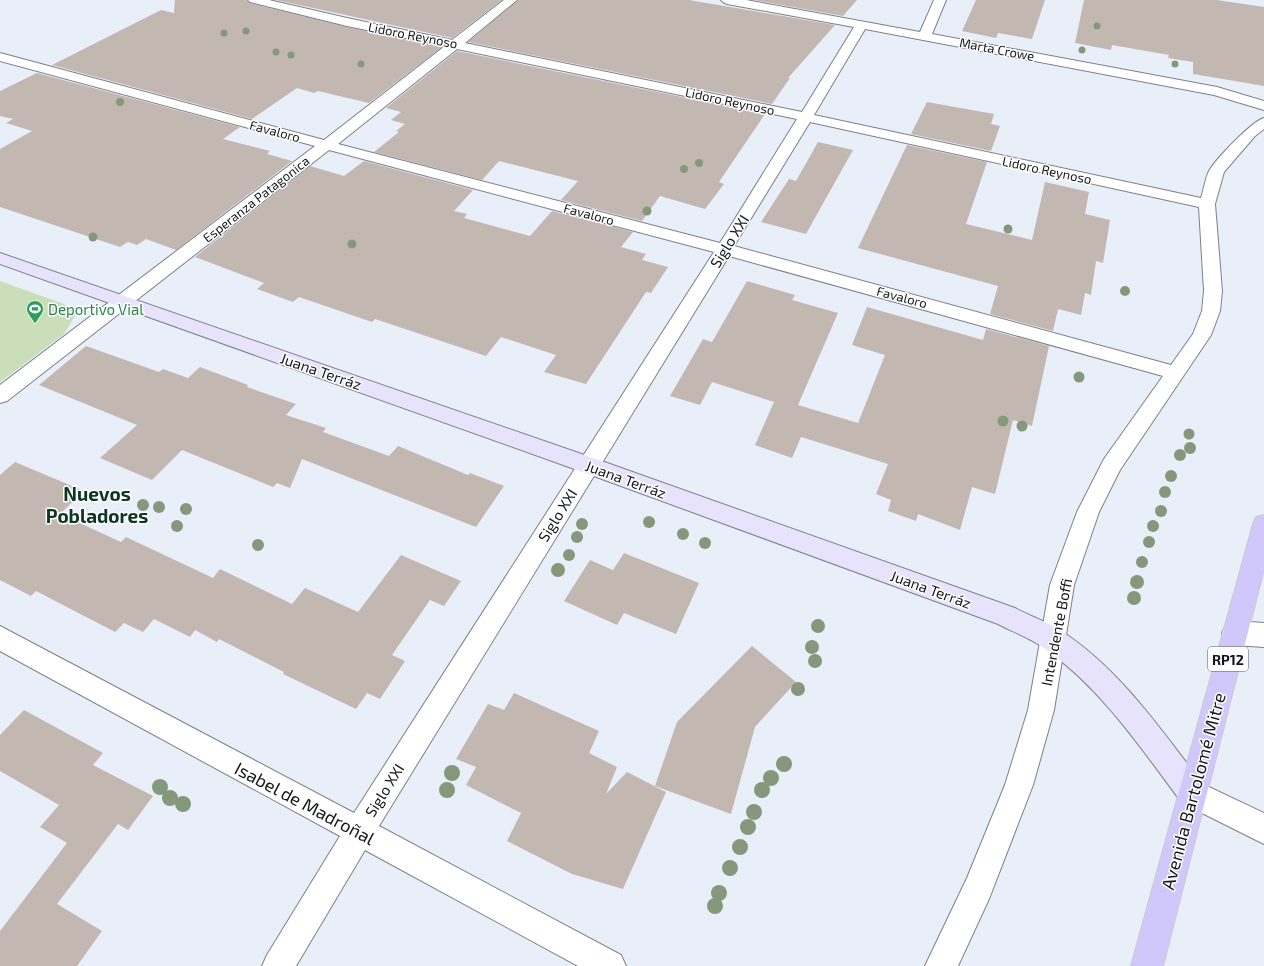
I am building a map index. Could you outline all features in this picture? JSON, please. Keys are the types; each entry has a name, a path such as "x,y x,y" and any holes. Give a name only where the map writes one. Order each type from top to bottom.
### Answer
{"main road":[{"name":"Avenida Bartolomé Mitre","path":"1147,966 1264,524"}],"street":[{"name":"Lidoro Reynoso","path":"254,0 348,22 456,43 806,117 1206,204"},
{"name":"Esperanza Patagonica","path":"0,396 326,145 511,0"},
{"name":"Marta Crowe","path":"727,0 1217,91 1264,106"},
{"path":"925,36 940,0"},
{"name":"Siglo XXI","path":"278,966 358,831 724,249 862,24"},
{"name":"Favaloro","path":"0,57 326,145 724,249 1176,373"},
{"path":"0,70 15,62"},
{"name":"Intendente Boffi","path":"941,966 978,888 1019,785 1041,710 1062,585 1088,512 1112,465 1202,335 1211,311 1213,291 1206,204 1217,171 1250,133 1264,122"},
{"name":"Juana Terráz","path":"0,258 588,465 1006,616 1052,639 1080,660 1124,704 1192,793"},
{"path":"1235,633 1264,635"},
{"name":"Isabel de Madroñal","path":"0,638 610,966"},
{"path":"1192,793 1264,829"}],"green space":[{"name":"Deportivo Vial","path":"0,281 64,304 76,314 64,334 0,382"}],"building":[{"path":"175,0 246,0 250,3 347,27 442,47 369,103 318,91 314,93 297,88 252,119 52,65 161,10 174,13"},
{"path":"276,0 502,0 452,38"},
{"path":"518,0 689,0 835,25 788,78 790,78 772,104 468,42"},
{"path":"754,0 857,0 843,16"},
{"path":"976,0 1045,0 1032,39 998,33 996,38 962,31"},
{"path":"1084,0 1217,0 1264,7 1264,86 1193,74 1193,62 1168,58 1169,55 1112,45 1111,50 1075,43"},
{"path":"457,51 765,114 719,182 724,184 705,209 660,196 642,221 561,200 578,181 499,161 482,180 374,152 399,132 396,131 405,124 391,120 401,112 386,108"},
{"path":"37,73 240,127 223,139 270,151 267,154 292,161 176,250 146,239 137,245 128,242 120,247 0,207 0,149 32,131 6,123 13,119 0,116 0,91"},
{"path":"927,102 994,114 991,124 1000,126 991,151 911,134"},
{"path":"818,142 853,150 806,234 761,222 789,179 796,181"},
{"path":"907,145 987,162 966,224 1032,240 1045,182 1089,192 1085,214 1110,220 1103,263 1096,261 1091,295 1085,293 1081,315 1058,309 1053,331 990,314 998,286 858,248"},
{"path":"364,161 473,190 454,211 467,214 464,218 530,236 552,211 633,232 621,247 646,254 642,260 668,267 651,293 646,292 586,384 544,372 556,355 501,337 486,356 375,319 372,322 299,297 293,302 257,289 264,283 195,257 310,166 344,176"},
{"path":"747,281 795,295 792,300 838,313 798,405 858,423 885,355 852,345 867,307 983,340 986,329 1049,346 1032,426 1013,420 995,494 972,487 960,530 918,514 916,521 888,511 891,500 876,494 888,464 801,437 792,458 755,445 774,402 712,382 700,405 670,396 703,339 712,342"},
{"path":"86,346 159,372 163,369 188,378 200,367 248,385 247,387 296,404 286,415 326,428 323,432 389,456 398,446 468,475 470,473 504,486 476,527 302,459 290,488 277,483 273,487 182,450 152,480 100,458 137,425 39,385"},
{"path":"15,462 84,491 60,514 121,542 126,537 213,578 220,569 292,604 305,588 358,612 401,555 461,581 444,606 430,600 392,655 405,661 380,699 367,693 356,709 283,674 284,672 219,639 217,642 195,630 190,637 154,619 143,632 124,623 115,632 36,591 31,596 0,580 0,475"},
{"path":"624,553 699,583 676,634 624,613 617,625 564,601 590,560 613,570"},
{"path":"752,646 796,682 755,727 731,814 655,786 677,722"},
{"path":"514,693 599,731 589,753 617,767 606,794 627,772 666,792 623,889 572,874 507,841 521,813 466,785 476,767 456,759 488,704 504,710"},
{"path":"24,710 103,753 93,765 153,796 128,830 118,824 57,904 102,931 77,966 0,966 0,931 67,843 40,827 59,805 0,771 0,735"}],"place":[{"name":"Deportivo Vial","path":"35,324"}],"district":[{"name":"Nuevos Pobladores","path":"97,504"}]}
